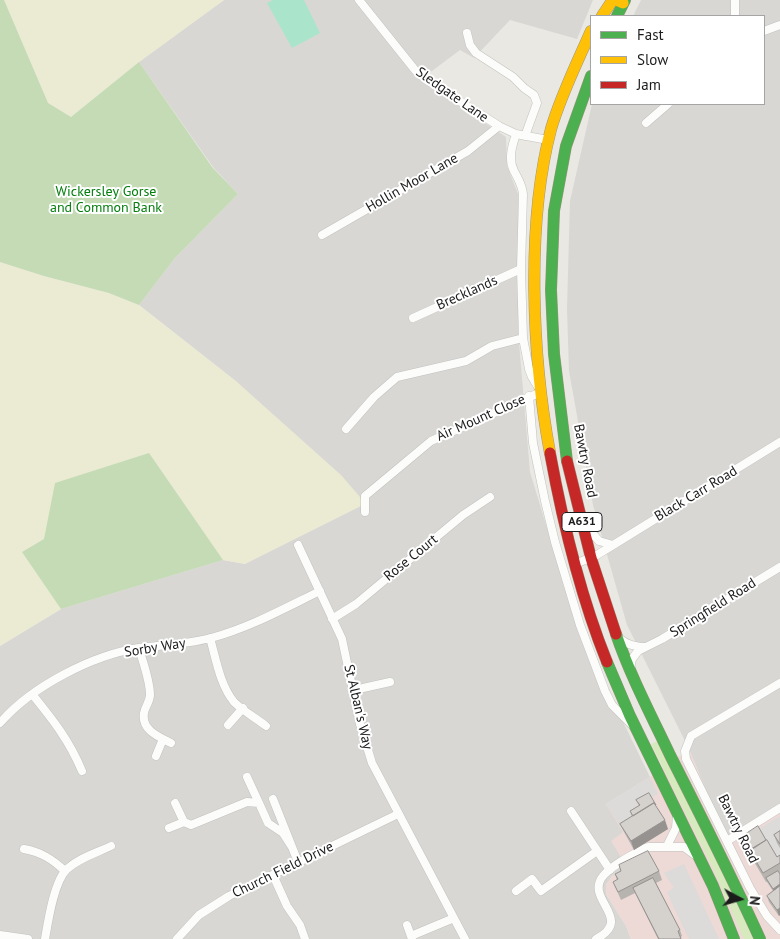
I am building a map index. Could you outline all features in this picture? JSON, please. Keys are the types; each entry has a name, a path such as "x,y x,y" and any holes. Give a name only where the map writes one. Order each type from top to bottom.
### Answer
{"main road":[{"path":"600,15 605,0"},
{"path":"601,15 612,1 616,0 624,2 618,15"},
{"name":"A631","path":"590,34 560,105 548,140 537,207 535,251 536,346 556,488 575,564 604,653 621,696 728,920 734,939"},
{"name":"Bawtry Road","path":"590,79 573,124 561,168 554,211 551,290 554,354 566,455 591,558 615,634 629,670 760,939"},
{"path":"567,533 582,524"}],"street":[{"name":"Sledgate Lane","path":"358,0 415,70 425,79 499,126 516,134"},
{"path":"735,15 736,0"},
{"path":"765,31 780,24"},
{"path":"467,33 470,45 476,53 512,77 534,95 537,103 525,136"},
{"path":"646,123 667,105"},
{"name":"Hollin Moor Lane","path":"322,235 468,151 499,126"},
{"path":"541,392 529,369 523,338 521,268 523,194 522,185 510,161 516,134 548,140"},
{"name":"Brecklands","path":"413,318 521,268"},
{"path":"346,429 374,397 397,377 466,360 492,346 523,338"},
{"name":"Air Mount Close","path":"365,512 365,496 431,441 541,392"},
{"path":"529,396 533,443 545,501 555,542 580,625 612,705 638,731"},
{"name":"Black Carr Road","path":"575,564 591,558 780,442"},
{"name":"Rose Court","path":"332,619 356,604 463,515 490,497"},
{"path":"582,524 599,541 612,545"},
{"name":"St Alban's Way","path":"298,545 342,639 366,746 372,762 465,939"},
{"name":"Springfield Road","path":"629,670 635,655 644,647 662,639 780,567"},
{"name":"Sorby Way","path":"0,723 32,694 88,662 139,648 166,646 210,638 242,627 320,591"},
{"path":"615,634 626,643 644,647"},
{"path":"210,638 224,683 235,702 266,726"},
{"path":"139,648 150,693 150,701 144,715 144,721 151,732 171,743"},
{"path":"354,690 390,682"},
{"name":"Bawtry Road","path":"780,682 691,736 685,751 686,759 750,888 762,909 780,930"},
{"path":"32,694 64,735 82,771"},
{"path":"228,725 243,708"},
{"path":"156,756 163,739"},
{"path":"247,777 268,823 283,833 292,847"},
{"path":"273,799 298,862"},
{"path":"169,828 184,822 191,824 247,802 259,803"},
{"path":"175,803 184,822"},
{"path":"727,841 780,808"},
{"path":"667,846 676,828 676,809"},
{"path":"571,811 610,870"},
{"name":"Church Field Drive","path":"177,939 199,915 213,905 398,814"},
{"path":"45,939 52,903 65,871 80,860 111,846"},
{"path":"596,939 605,934 611,925 611,918 600,894 599,887 603,876 610,870 644,848 684,847 701,861"},
{"path":"24,849 37,852 52,859 65,871"},
{"path":"516,891 532,879 541,891 598,851"},
{"path":"273,875 287,906 300,925 305,939"},
{"path":"407,925 411,937 454,918"},
{"path":"0,935 28,939"}],"shaded area":[{"path":"224,0 593,0 577,39 510,20 474,58 460,50 420,80 506,137 507,166 518,194 518,331 530,472 578,630 650,777 606,804 624,832 627,867 612,876 606,885 606,894 626,926 631,939 0,939 0,646 61,609 223,560 246,564 237,382 139,305 175,258 238,194 213,167 139,62"},
{"path":"641,0 780,0 780,808 727,841 689,749 627,625 593,505 569,371 567,309 570,201 592,105 765,105 765,15 634,15"},
{"path":"689,749 727,841 780,808 780,939 631,939 626,926 606,894 606,885 613,875 627,867 611,841 623,832 606,804 650,777"},
{"path":"650,777 658,794 651,798 636,824 624,832 606,804"},
{"path":"780,816 780,865 746,837"},
{"path":"684,864 719,939 689,939 675,910 667,892 674,888 664,873"}],"green space":[{"name":"Wickersley Gorse and Common Bank","path":"0,0 4,0 48,103 71,117 139,62 212,167 238,194 175,258 139,305 109,293 0,262"},
{"path":"4,0 224,0 139,62 71,117 48,103"},
{"path":"273,0 304,0 320,33 292,48 267,3"},
{"path":"0,262 109,293 139,305 237,382 341,475 360,497 363,505 245,564 223,560 149,453 44,539 22,552 61,609 0,646"},
{"path":"149,453 223,560 61,609 22,552 44,539 55,483"},
{"path":"658,741 733,890 754,939 744,939 712,866 651,744"}],"building":[{"path":"649,793 656,805 654,803 633,816 630,811 640,805 636,800"},
{"path":"654,803 665,820 631,841 620,824"},
{"path":"758,826 766,840 751,849 743,836"},
{"path":"780,831 780,844 774,835"},
{"path":"767,840 777,857 780,855 780,863 763,873 750,851"},
{"path":"648,851 659,871 618,892 613,882 618,879 615,874 621,871 619,865"},
{"path":"778,871 780,874 780,884 773,889 766,878"},
{"path":"653,878 680,930 678,931 681,939 659,939 633,888"},
{"path":"780,886 780,908 777,910 767,896"}],"traffic: fast":[{"path":"618,15 625,0"},
{"path":"567,461 554,354 551,290 554,211 566,146 590,79"},
{"path":"616,634 641,695 760,939"},
{"path":"607,662 630,716 713,886 734,939"}],"traffic: slow":[{"path":"603,15 612,1 616,0 623,3"},
{"path":"550,453 539,375 536,333 534,290 538,206 543,166 551,129 564,91 590,33"}],"traffic: jam":[{"path":"550,453 573,559 597,637 607,662"},
{"path":"567,461 591,558 616,634"}]}
